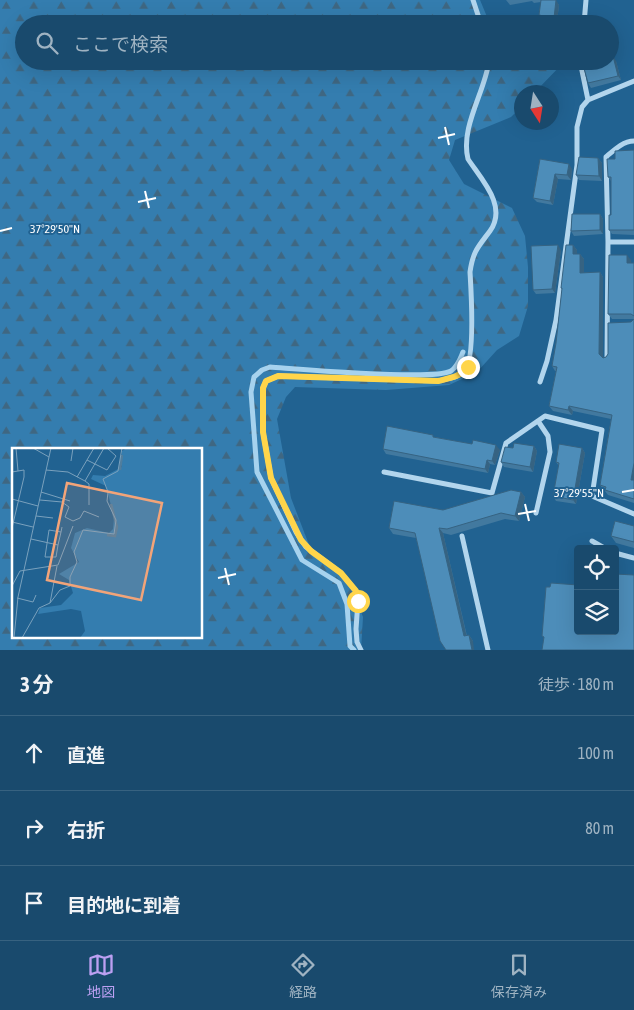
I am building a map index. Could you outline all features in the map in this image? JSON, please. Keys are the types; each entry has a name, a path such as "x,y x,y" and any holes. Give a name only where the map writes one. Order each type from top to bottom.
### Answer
{"street":[{"path":"473,0 478,15"},
{"path":"585,15 586,0"},
{"path":"362,650 357,642 358,601 356,591 341,573 306,547 296,532 271,478 263,432 263,388 266,381 278,376 438,381 456,376 464,372 468,367 472,347 471,263 480,242 491,230 496,215 494,199 490,190 468,159 467,153 469,129 486,70"},
{"path":"582,70 588,100"},
{"path":"540,382 547,361 556,320 577,165 577,127 582,107 588,100 634,81"},
{"path":"607,359 608,242 606,157 615,149 630,141 634,141"},
{"path":"608,242 634,242"},
{"path":"607,324 616,324"},
{"path":"384,472 492,494 506,444 545,416 602,430 592,496 634,514"},
{"path":"536,514 550,452 548,436 538,421"},
{"path":"462,536 488,650"},
{"path":"592,541 599,545"},
{"path":"619,554 634,558"}],"green space":[{"path":"0,0 480,0 486,15 15,15 15,70 556,70 542,85 514,85 514,114 511,117 455,140 449,160 464,184 512,208 525,236 528,267 528,306 519,336 497,350 477,372 449,385 386,390 295,387 286,397 277,419 291,498 311,550 349,582 363,617 361,650 0,650"}],"building":[{"path":"541,0 556,0 554,15 539,15"},
{"path":"584,70 616,70 618,76 588,83"},
{"path":"634,150 634,230 609,230 611,177 608,177 607,159 615,159 615,151"},
{"path":"579,157 598,158 599,176 576,175"},
{"path":"540,159 569,164 567,175 555,174 550,201 533,198"},
{"path":"572,214 600,214 600,230 571,231"},
{"path":"558,245 552,289 533,290 531,246"},
{"path":"566,245 573,245 573,254 580,254 580,273 600,272 599,354 603,358 608,354 608,323 631,322 634,319 634,463 631,480 634,480 634,499 605,490 606,487 600,485 612,415 569,406 568,410 549,406 557,367 552,366"},
{"path":"609,255 627,255 627,263 634,263 634,316 631,314 608,314"},
{"path":"387,426 472,444 473,440 496,445 492,461 487,460 485,469 383,449"},
{"path":"514,443 534,446 530,467 501,462 505,447 513,448"},
{"path":"559,444 582,448 573,500 553,496 559,463 556,462"},
{"path":"511,490 521,492 515,516 501,513 447,529 439,528 464,636 469,635 472,650 446,650 440,641 415,533 389,528 394,501 443,510"},
{"path":"615,521 634,526 634,542 611,536"},
{"path":"619,574 634,575 634,650 542,650 546,587 550,587 551,583 574,585 574,635 619,635"}],"waterway":[{"path":"354,650 350,646 347,604 339,583 302,560 257,472 251,392 254,377 262,370 270,367 393,375 439,374 451,371 463,352"}],"route":[{"path":"358,601 356,591 341,573 306,547 301,540 271,478 263,432 263,388 266,381 278,376 438,381 456,376 464,372 468,367"}]}
